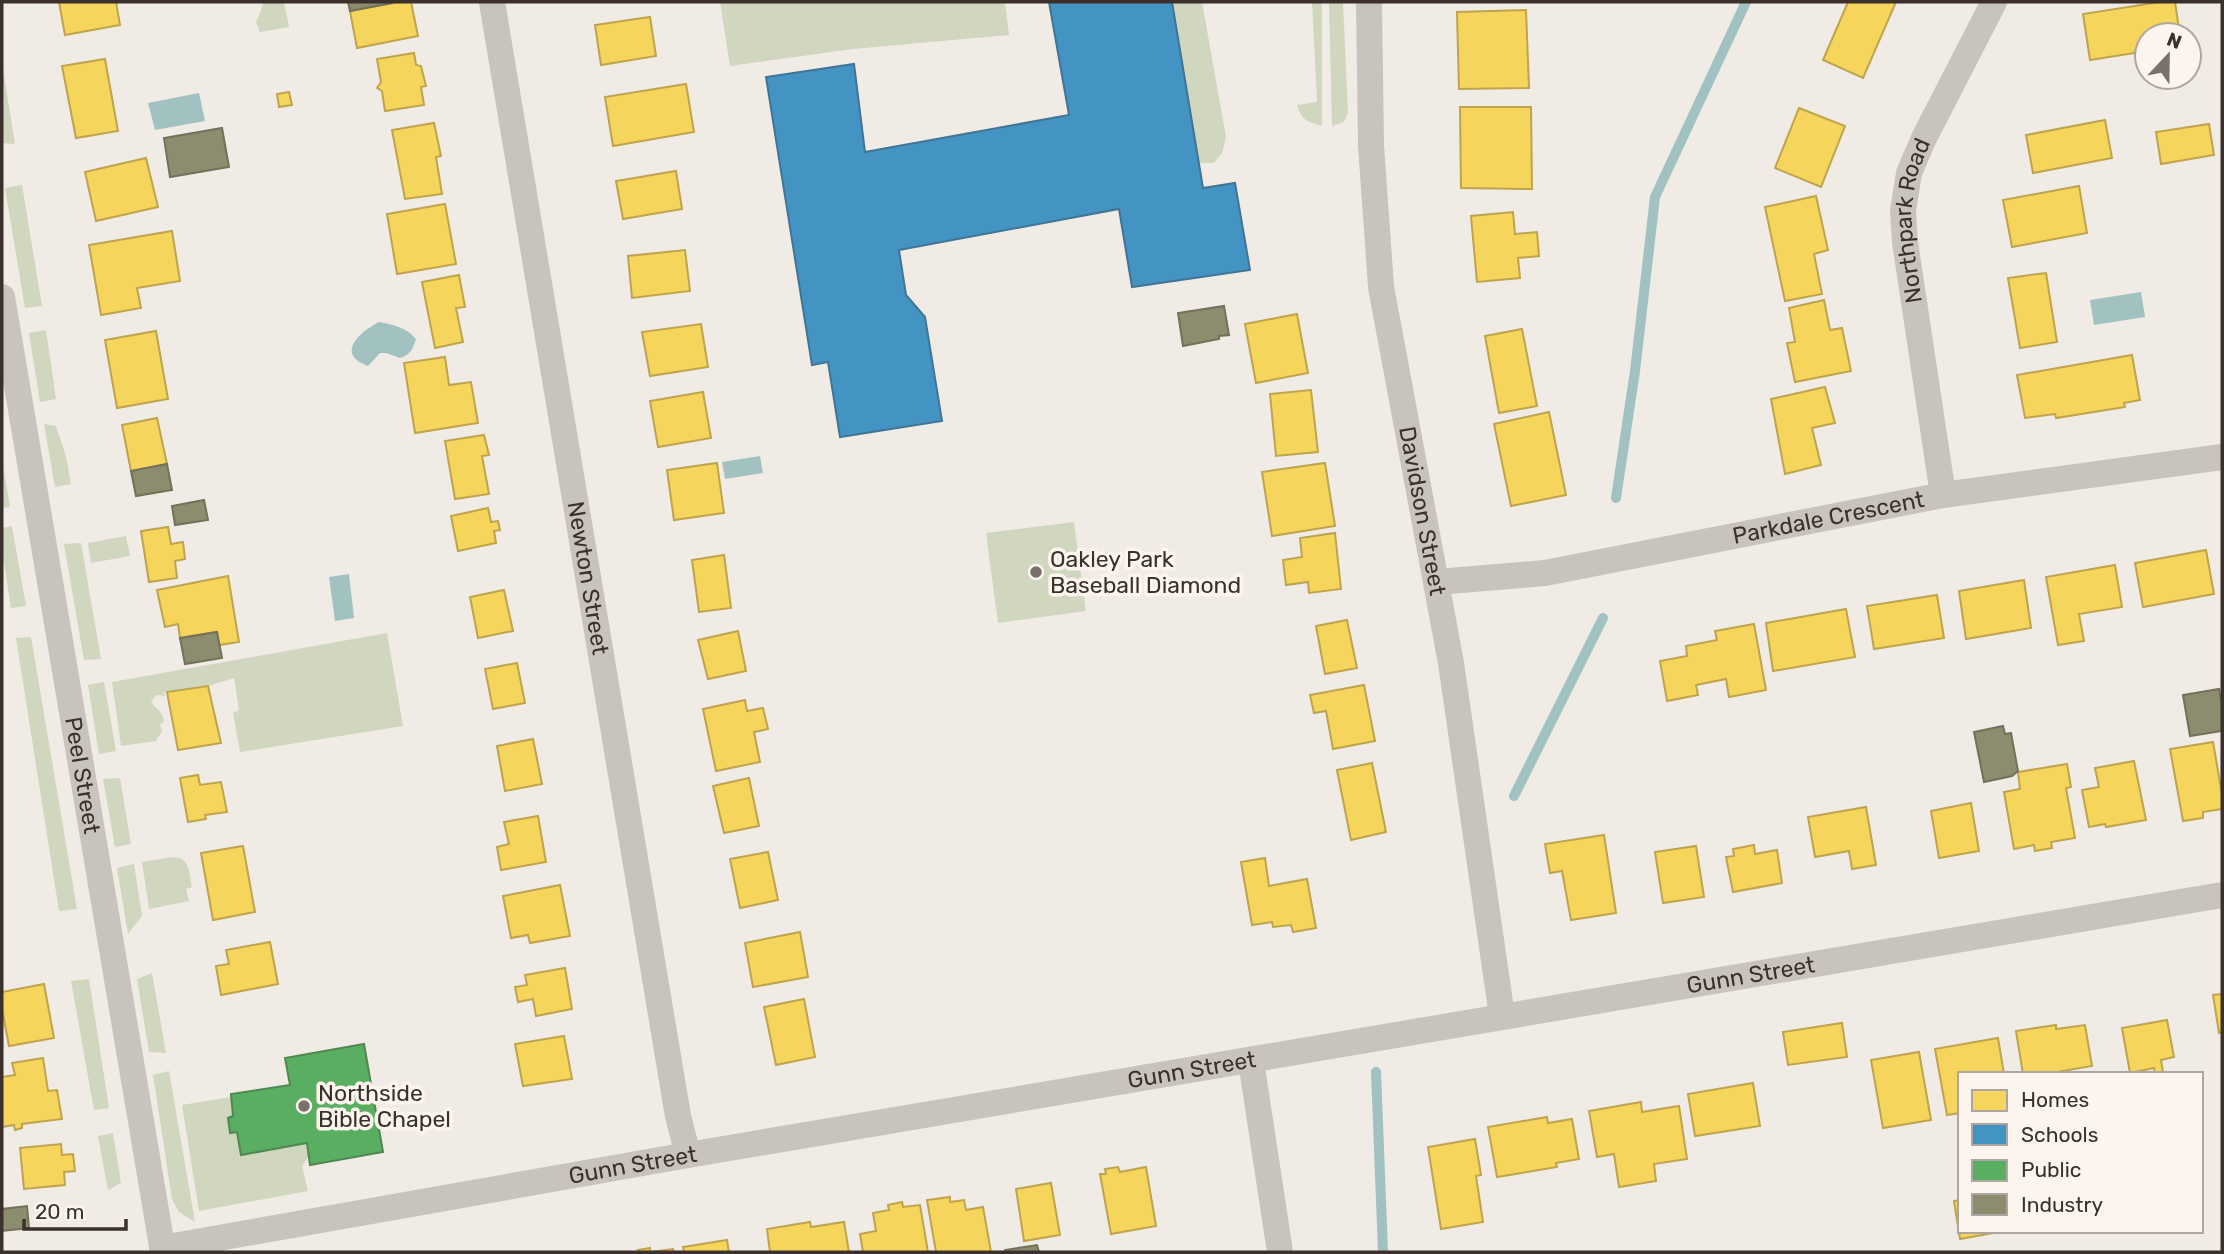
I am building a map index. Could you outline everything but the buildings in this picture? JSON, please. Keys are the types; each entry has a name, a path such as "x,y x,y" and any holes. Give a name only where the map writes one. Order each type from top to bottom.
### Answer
{"street":[{"name":"Newton Street","path":"492,2 678,1116 688,1155"},
{"name":"Davidson Street","path":"1369,2 1371,145 1381,287 1451,663 1502,1016"},
{"name":"Northpark Road","path":"1944,495 1905,242 1903,211 1909,173 1924,138 1994,2"},
{"name":"Peel Street","path":"2,297 162,1250"},
{"name":"Parkdale Crescent","path":"1437,582 1545,573 1944,495 2222,457"},
{"name":"Gunn Street","path":"162,1250 688,1155 2222,895"},
{"path":"1251,1061 1280,1252"}],"green space":[{"path":"263,2 284,2 289,27 260,32 256,22"},
{"path":"720,2 1005,2 1009,35 853,49 730,66"},
{"path":"1172,2 1202,2 1226,137 1222,153 1214,163 1198,163"},
{"path":"1312,2 1322,2 1322,126 1306,120 1297,105 1317,102"},
{"path":"1329,2 1343,2 1348,113 1344,122 1332,126"},
{"path":"2,63 15,144 2,143"},
{"path":"22,185 42,306 25,308 5,188"},
{"path":"46,330 56,399 40,402 29,333"},
{"path":"44,424 56,426 66,456 71,484 55,487"},
{"path":"2,460 10,507 2,508"},
{"name":"Oakley Park Baseball Diamond","path":"1074,522 1086,611 998,623 986,533"},
{"path":"12,526 26,606 11,608 2,549 2,528"},
{"path":"126,536 130,556 91,563 88,543"},
{"path":"81,543 101,659 84,660 64,544"},
{"path":"387,633 403,726 240,752 233,713 239,710 234,678 208,686 164,692 165,696 156,695 151,702 161,713 164,722 160,724 162,731 156,741 121,746 112,682"},
{"path":"31,637 77,909 59,911 16,638"},
{"path":"104,682 116,751 99,754 88,685"},
{"path":"120,778 131,844 115,847 103,779"},
{"path":"173,857 183,860 188,867 192,887 186,889 189,901 149,909 142,862"},
{"path":"134,864 142,916 128,934 117,868"},
{"path":"152,973 166,1053 149,1052 137,979"},
{"path":"89,979 109,1108 94,1110 71,981"},
{"path":"169,1071 195,1222 179,1212 172,1199 153,1075"},
{"path":"231,1097 233,1116 230,1132 237,1132 242,1155 307,1143 309,1156 302,1166 308,1191 199,1211 182,1105"},
{"path":"113,1133 121,1183 108,1190 98,1136"}],"water":[{"path":"199,93 205,121 155,130 148,103"},
{"path":"2141,292 2145,317 2094,325 2090,300"},
{"path":"379,322 404,329 416,339 407,355 400,358 380,353 368,366 358,361 352,349 365,331"},
{"path":"760,456 763,473 725,479 722,462"},
{"path":"349,574 354,618 335,621 329,577"}],"waterway":[{"path":"1616,498 1635,371 1655,197 1746,2"},
{"path":"1514,796 1603,618"},
{"path":"1376,1072 1383,1252"}],"place":[{"name":"Oakley Park Baseball Diamond","path":"1036,572"},
{"name":"Northside Bible Chapel","path":"304,1106"}]}
